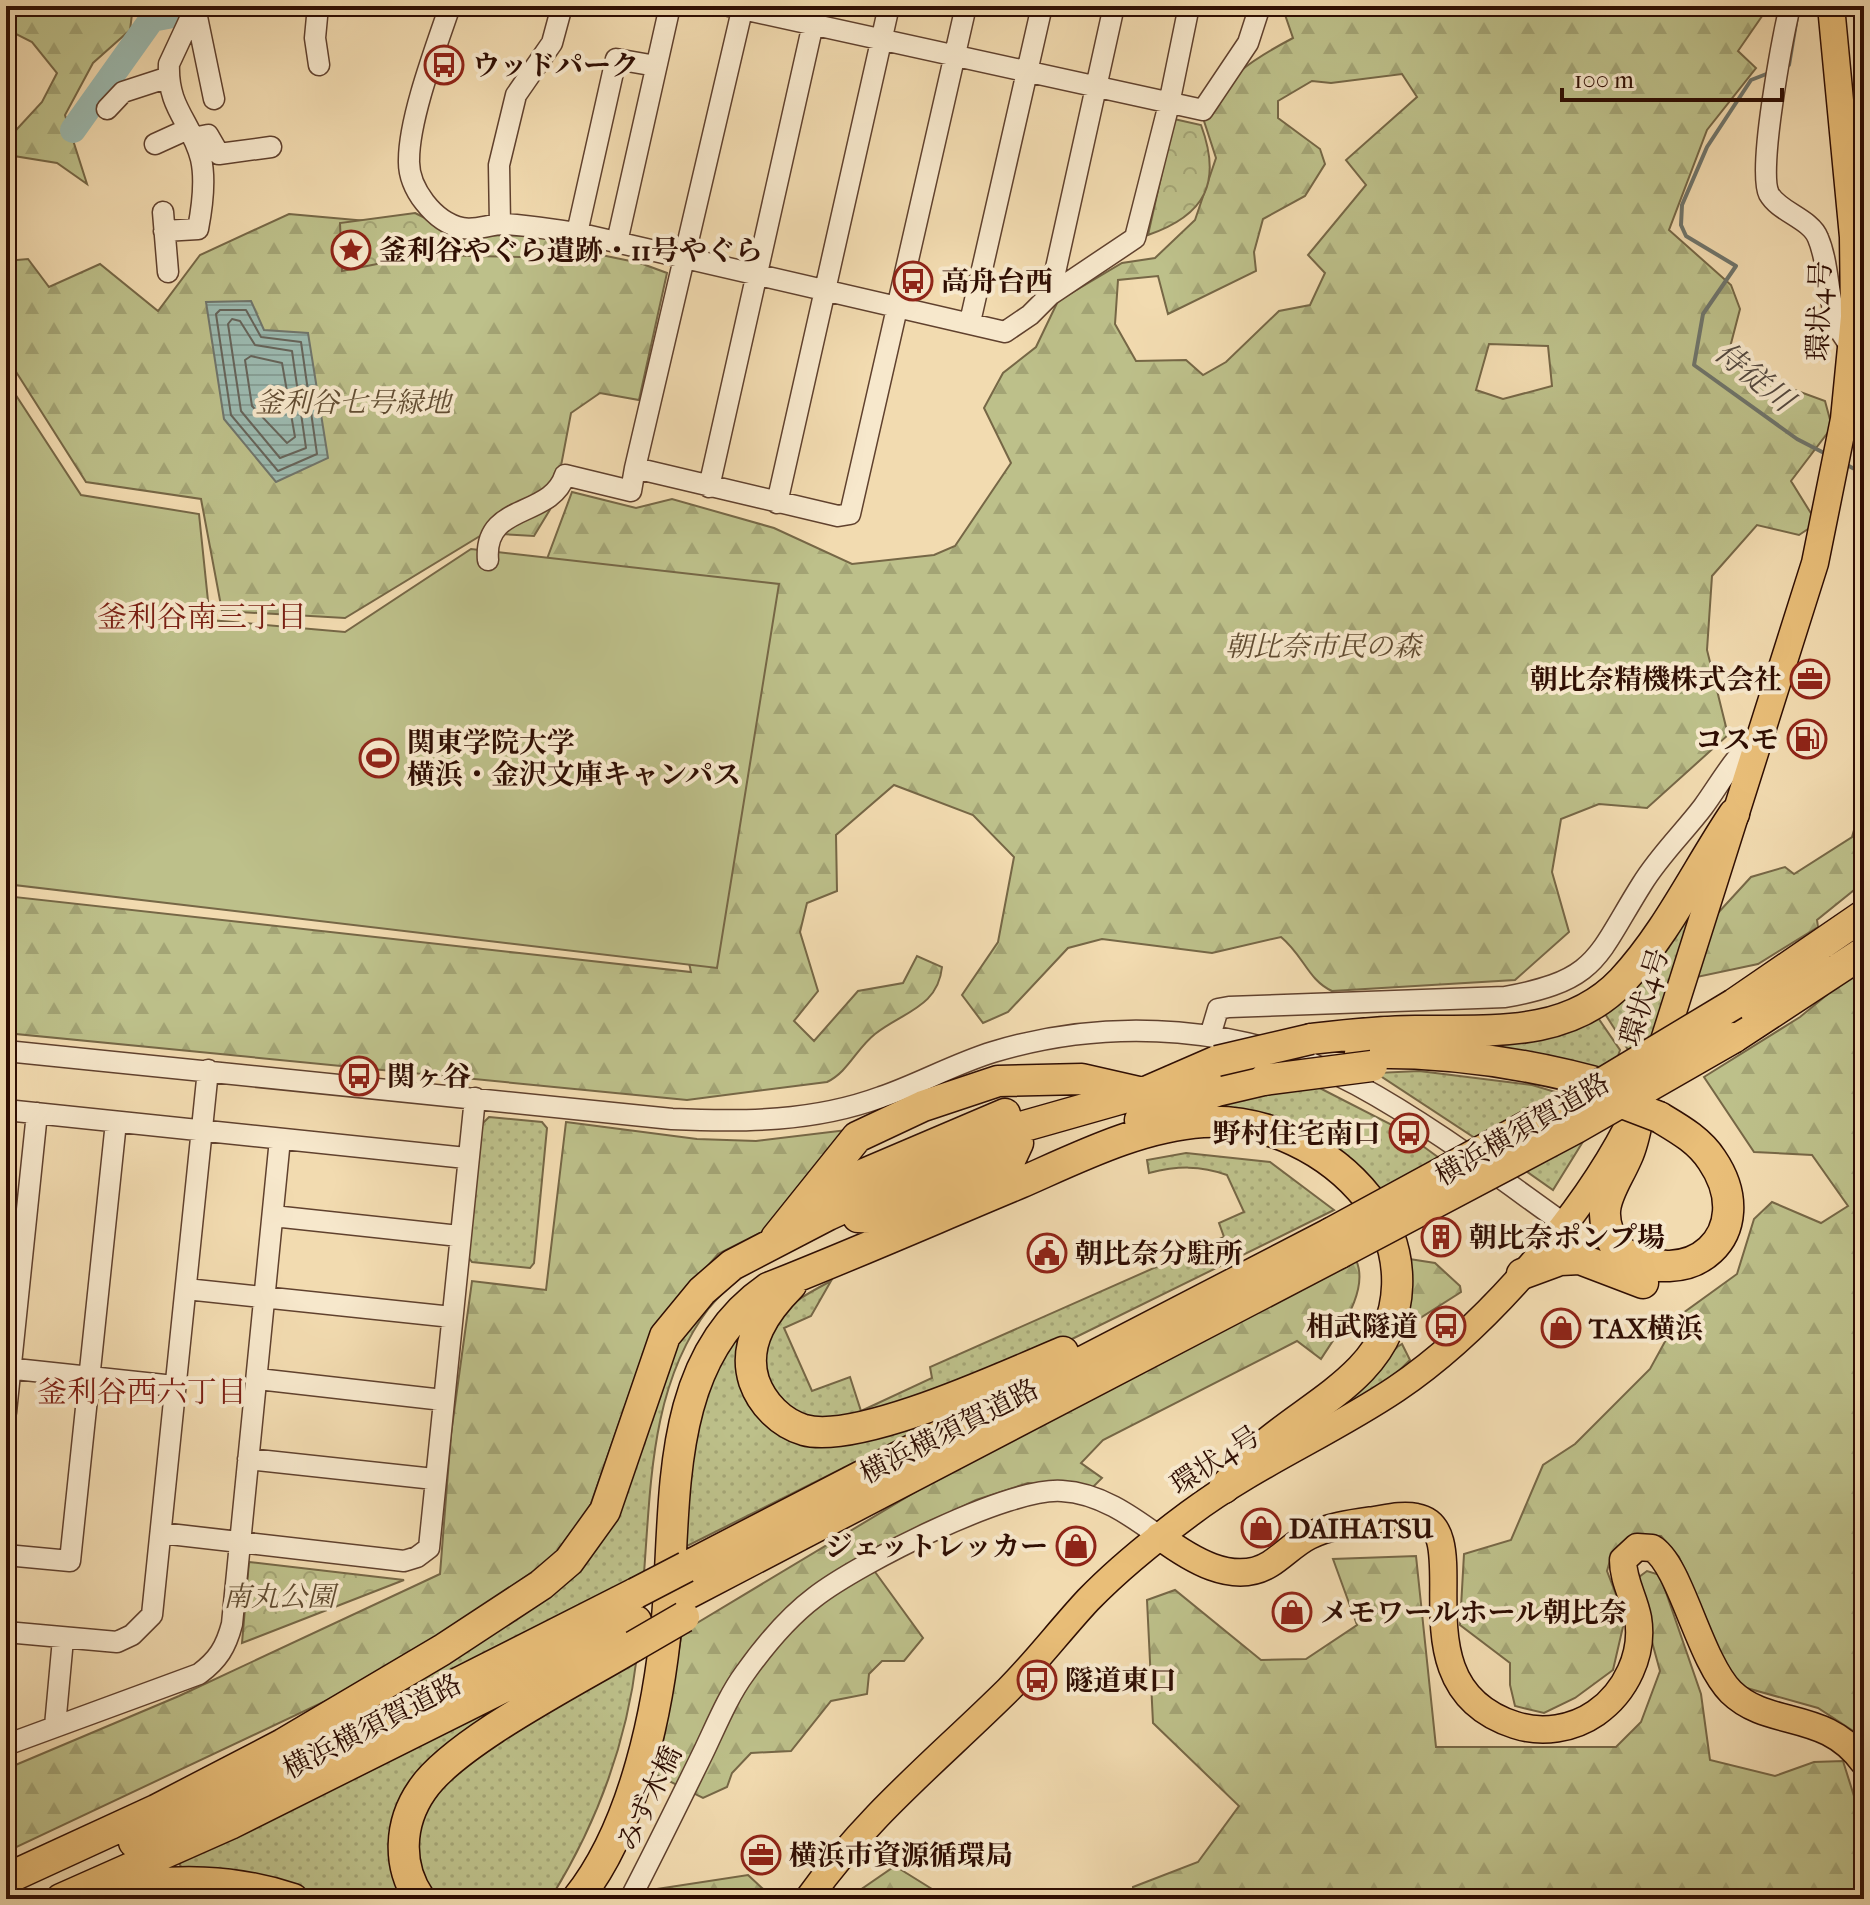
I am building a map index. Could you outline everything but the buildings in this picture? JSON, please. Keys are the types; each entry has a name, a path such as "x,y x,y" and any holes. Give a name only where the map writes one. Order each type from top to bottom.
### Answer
{"highway":[{"path":"828,1213 857,1137 893,1119 953,1096 1008,1081 1082,1079 1135,1090 1213,1048 1383,1032 1518,1029 1565,1019 1585,1009 1622,981 1645,953 1734,814"},
{"name":"横浜横須賀道路","path":"685,1593 829,1516 962,1452 1335,1243 1734,1004 1864,915"},
{"name":"横浜横須賀道路","path":"61,1899 230,1824 636,1620 1289,1255 1335,1243 1576,1128 1733,1038 1864,952"},
{"path":"844,1168 1135,1090 1366,1060 1497,1072 1638,1102 1704,1131 1734,1167 1741,1191 1743,1218 1738,1239 1728,1256 1714,1270 1677,1285 1637,1281 1580,1259 1560,1260 1522,1274"},
{"path":"577,1899 611,1841 647,1741 667,1619 679,1446 694,1386 705,1360 735,1315 768,1288 826,1264 891,1250 1040,1187 1066,1163 1116,1130 1259,1074"},
{"path":"1638,1102 1681,1130 1711,1158 1721,1175 1726,1194 1727,1214 1723,1232 1714,1247 1702,1258 1674,1267 1655,1267 1617,1249 1604,1219 1609,1190 1628,1155 1638,1102"},
{"path":"557,1899 595,1839 616,1788 633,1733 648,1650 663,1445 680,1375 723,1302 828,1213 1018,1143 1046,1113"},
{"path":"6,1879 156,1810 283,1744 442,1650 541,1585 569,1561 605,1511 665,1336 702,1291 732,1265 828,1213 1046,1113"},
{"path":"1066,1163 1191,1124 1231,1123 1260,1128 1291,1139 1345,1174 1374,1207 1392,1241 1399,1292 1382,1340 1363,1368 1264,1445 1224,1488"},
{"path":"826,1264 772,1303 752,1342 751,1362 754,1380 773,1413 805,1430 824,1432 883,1421 1013,1373 1289,1255"},
{"path":"420,1899 405,1867 403,1842 409,1814 422,1789 636,1620 685,1593"},
{"name":"横浜横須賀道路","path":"6,1894 197,1815 636,1620"},
{"path":"77,1899 144,1884 220,1883 243,1885 293,1899"}],"main road":[{"name":"環状4号","path":"808,1899 879,1810 1011,1687 1089,1599 1159,1536 1224,1488 1397,1389 1460,1338 1522,1274 1617,1147 1660,1054 1815,563 1856,360 1853,237 1831,6"},
{"path":"1159,1536 1198,1562 1225,1571 1242,1572 1268,1565 1312,1534 1334,1527 1418,1517 1432,1525 1443,1555 1444,1644 1451,1671 1475,1705 1491,1716 1530,1730 1550,1730 1582,1722 1606,1705 1623,1685 1637,1647 1638,1619 1623,1560 1637,1547 1652,1548 1667,1562 1712,1668 1731,1691 1757,1708 1824,1729 1855,1750 1864,1763"}],"street":[{"path":"318,6 315,38 319,65"},
{"path":"450,6 412,137 411,177 427,206 448,223 477,229 500,224 577,233 1005,332 1030,315 1050,295 1135,238 1169,104 1189,6"},
{"path":"500,224 499,165 516,95 552,43 562,6"},
{"path":"617,242 670,6"},
{"path":"777,503 889,6"},
{"path":"635,468 777,503 838,516 850,514 966,6"},
{"path":"970,322 1042,6"},
{"path":"1050,295 1114,6"},
{"path":"488,560 488,537 494,528 548,497 562,485 565,475 631,491 685,259 738,7 814,16 881,41 1203,110 1248,43 1260,6"},
{"path":"1790,6 1769,131 1766,186 1770,196 1818,235 1839,335 1856,360"},
{"path":"168,272 164,222 198,229 204,176 191,134 172,102 169,77 169,64 196,9"},
{"path":"196,9 214,99"},
{"path":"709,487 814,16"},
{"path":"577,233 616,59 656,66"},
{"path":"107,109 123,92 169,77"},
{"path":"155,144 191,134 208,135 219,154 217,172 204,176"},
{"path":"219,154 271,147"},
{"path":"1213,1048 1218,1009 1505,997 1537,991 1577,974 1609,944 1643,883 1705,804 1730,764 1760,736"},
{"path":"6,1051 672,1119 765,1121 804,1117 868,1102 953,1066 1035,1041 1128,1030 1213,1048 1281,1053 1357,1085 1563,1223"},
{"path":"6,1632 117,1642 143,1626 152,1615 208,1070"},
{"path":"161,1533 404,1561 417,1557 429,1548 466,1158 475,1098"},
{"path":"6,1110 466,1158"},
{"path":"6,1412 8,1369 37,1113"},
{"path":"6,1555 70,1561 116,1122"},
{"path":"6,1745 199,1674 215,1662 226,1645 232,1624 280,1139"},
{"path":"273,1216 459,1236"},
{"path":"186,1289 452,1317"},
{"path":"8,1369 174,1386"},
{"path":"258,1379 443,1400"},
{"path":"248,1459 434,1479"},
{"name":"みず木橋","path":"630,1899 742,1676 775,1634 815,1597 868,1564 997,1503 1028,1493 1061,1490 1085,1494 1107,1502 1159,1536"},
{"path":"55,1726 63,1639"}],"green space":[{"path":"6,6 133,6 130,30 93,63 65,115 87,184 57,163 14,156 6,148 6,141 42,102 57,73 32,42 6,29"},
{"name":"朝比奈市民の森","path":"1282,6 1769,6 1738,51 1756,68 1707,130 1669,230 1731,285 1740,309 1728,355 1759,377 1825,401 1832,427 1791,481 1817,523 1799,535 1757,525 1712,576 1707,650 1728,735 1647,808 1599,804 1561,819 1552,872 1569,932 1515,980 1332,991 1317,981 1281,937 1212,953 1102,939 1068,948 1008,1012 983,1023 962,995 998,942 1014,857 973,815 894,785 836,835 837,891 807,903 800,932 818,991 794,1021 814,1041 858,991 903,983 917,956 942,967 934,991 926,1000 875,1034 841,1072 827,1082 687,1100 6,1033 6,896 691,972 686,949 544,567 572,492 636,508 672,499 774,528 852,564 934,555 955,546 1011,463 984,408 1003,373 1036,347 1058,301 1122,263 1155,258 1195,220 1216,158 1204,121 1212,106 1220,92 1241,71 1293,38","holes":["1402,74 1417,97 1346,160 1366,185 1308,255 1325,273 1310,305 1279,311 1226,362 1203,375 1186,360 1136,361 1115,324 1118,280 1158,276 1168,314 1256,271 1254,252 1263,219 1305,196 1325,164 1320,149 1278,118 1278,101 1312,81 1331,83","1489,344 1548,346 1552,386 1503,399 1476,390"]},
{"path":"1174,119 1201,125 1210,163 1209,180 1196,206 1184,217 1148,235"},
{"path":"415,213 459,235 552,236 579,243 568,258 422,255 342,271 340,223"},
{"name":"釜利谷七号緑地","path":"289,214 490,232 640,263 667,273 639,400 600,393 571,413 554,503 534,536 485,533 345,618 222,611 201,499 86,482 6,356 6,261 28,259 49,287 100,264 158,311 200,255"},
{"name":"関東学院大学 横浜・金沢文庫キャンパス","path":"6,380 81,495 199,514 210,620 345,632 471,549 779,584 717,968 6,884"},
{"path":"1864,795 1864,882 1817,920 1818,927 1758,964 1697,977 1717,914 1751,877 1785,867 1794,874 1852,837"},
{"path":"1709,863 1653,1040 1630,1053 1600,1006"},
{"path":"1864,970 1864,1738 1818,1708 1743,1687 1720,1660 1679,1557 1661,1536 1632,1535 1611,1557 1607,1571 1625,1618 1613,1670 1575,1698 1544,1713 1515,1706 1510,1685 1510,1663 1460,1625 1464,1554 1511,1540 1543,1465 1575,1444 1650,1369 1679,1316 1737,1274 1754,1219 1772,1202 1821,1223 1848,1206 1812,1155 1754,1152 1704,1077 1800,1017 1845,980"},
{"path":"1594,1012 1620,1050 1617,1059 1594,1074 1341,1041"},
{"path":"1419,1071 1532,1085 1562,1094 1478,1140 1376,1073"},
{"path":"1306,1081 1398,1128 1442,1160 1374,1192 1210,1115 1216,1100"},
{"path":"489,1117 542,1122 547,1128 534,1263 530,1268 472,1262 466,1254 479,1127"},
{"path":"566,1122 697,1139 756,1141 847,1130 764,1231 718,1254 651,1332 589,1509 551,1559 389,1671 6,1852 6,1769 179,1696 440,1574 451,1434 472,1281 546,1290"},
{"path":"1584,1140 1553,1190 1526,1171"},
{"path":"1186,1153 1270,1162 1334,1210 1070,1340 846,1423 819,1424 801,1419 778,1400 769,1387 760,1358 767,1330 788,1308 831,1281 811,1316 784,1328 812,1391 850,1377 861,1411 932,1378 930,1367 1224,1237 1219,1223 1244,1212 1227,1175 1188,1168 1149,1173 1147,1160"},
{"path":"770,1256 730,1286 709,1308 690,1337 675,1369 657,1435 644,1573 297,1750 558,1584 667,1354 699,1305"},
{"path":"1354,1256 1359,1269 1356,1296 1344,1323 1321,1359 1297,1341 1103,1440 1081,1463 1102,1478 1090,1490 1028,1483 976,1500 862,1554 923,1638 904,1661 882,1661 869,1674 867,1694 831,1701 791,1751 751,1753 732,1773 727,1787 703,1798 657,1775 682,1632 1015,1432"},
{"path":"1403,1258 1435,1263 1460,1286 1461,1292 1395,1334"},
{"path":"757,1305 740,1354 787,1434 945,1417 675,1552 702,1381"},
{"path":"1388,1343 1394,1349 1402,1344 1410,1360 1379,1390 1316,1419"},
{"path":"1416,1556 1436,1747 1616,1747 1641,1722 1660,1671 1635,1580 1647,1571 1660,1575 1701,1694 1710,1760 1775,1776 1814,1762 1843,1761 1864,1828 1864,1899 1134,1899 1133,1887 1198,1862 1239,1806 1153,1723 1147,1600 1175,1590 1261,1660 1306,1659 1357,1625 1333,1559"},
{"name":"南丸公園","path":"249,1562 404,1580 242,1643"},
{"path":"619,1639 426,1769 408,1899 308,1899 282,1887 186,1876 179,1863"},
{"path":"637,1656 626,1719 608,1780 583,1840 552,1896 547,1899 425,1899 413,1822 459,1766"},
{"path":"895,1866 948,1899 847,1899"},
{"path":"748,1875 774,1899 628,1899 644,1891"},
{"path":"6,1892 222,1899 6,1899"}],"water":[{"path":"251,301 264,330 308,333 328,458 276,482 224,419 206,302"}],"waterway":[{"path":"73,130 152,19 183,13 187,6"},
{"name":"侍従川","path":"1784,67 1789,65 1797,17"},
{"name":"侍従川","path":"1769,73 1751,80 1707,147 1682,205 1681,225 1686,236 1736,266 1703,314 1694,365 1797,439 1826,454"},
{"name":"侍従川","path":"1845,464 1864,474"}],"place":[{"name":"ウッドパーク","path":"444,65"},
{"name":"釜利谷やぐら遺跡・11号やぐら","path":"351,250"},
{"name":"高舟台西","path":"913,281"},
{"name":"朝比奈精機株式会社","path":"1810,679"},
{"name":"コスモ","path":"1807,739"},
{"name":"関東学院大学 横浜・金沢文庫キャンパス","path":"379,758"},
{"name":"関ヶ谷","path":"359,1076"},
{"name":"野村住宅南口","path":"1409,1133"},
{"name":"朝比奈ポンプ場","path":"1441,1237"},
{"name":"朝比奈分駐所","path":"1047,1253"},
{"name":"相武隧道","path":"1446,1326"},
{"name":"TAX横浜","path":"1561,1328"},
{"name":"DAIHATSU","path":"1261,1528"},
{"name":"ジェットレッカー","path":"1076,1546"},
{"name":"メモワールホール朝比奈","path":"1292,1612"},
{"name":"隧道東口","path":"1037,1680"},
{"name":"横浜市資源循環局","path":"761,1855"}],"district":[{"name":"釜利谷南三丁目","path":"202,617"},
{"name":"釜利谷西六丁目","path":"142,1392"}]}
